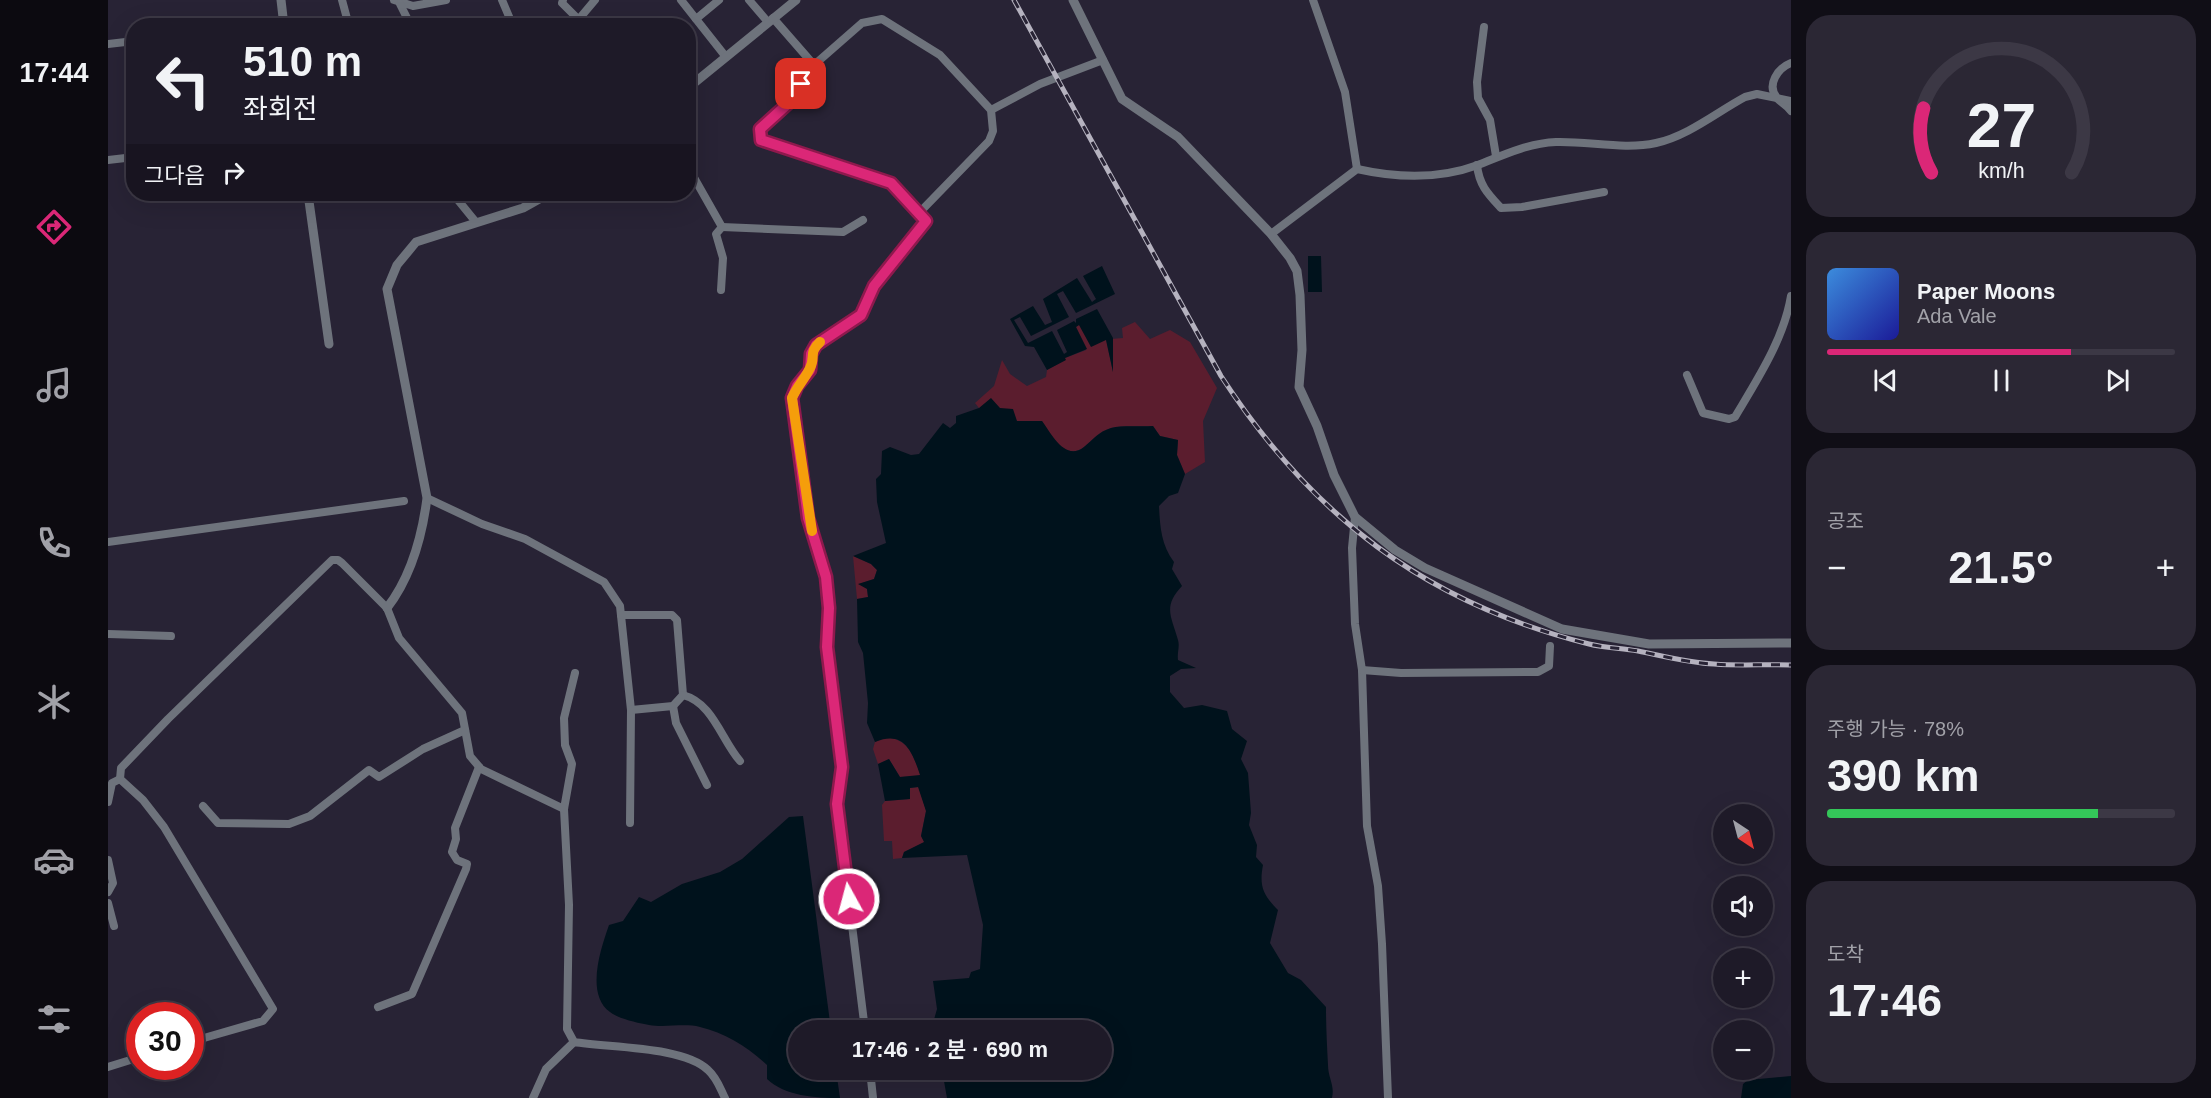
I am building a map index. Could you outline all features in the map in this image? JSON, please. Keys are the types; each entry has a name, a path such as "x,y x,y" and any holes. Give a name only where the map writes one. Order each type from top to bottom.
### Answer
{"street":[{"path":"281,0 283,18"},
{"path":"342,0 347,18"},
{"path":"397,2 413,6 446,0"},
{"path":"502,0 510,18"},
{"path":"563,0 562,3 578,18"},
{"path":"584,18 595,0"},
{"path":"681,0 695,18"},
{"path":"719,0 696,19 726,57"},
{"path":"749,0 814,65"},
{"path":"1073,0 1122,99 1178,137 1271,234 1297,271 1302,338 1299,387 1317,426 1334,476 1355,517 1395,550 1425,568 1562,629 1649,644 1791,643"},
{"path":"1313,0 1345,92 1357,169"},
{"path":"696,81 792,1"},
{"path":"397,2 406,18"},
{"path":"864,1020 837,804 842,767 827,647 829,608 826,577 808,518 792,398 797,386 810,370 811,354 816,345 861,315 874,286 926,221 891,183 761,140 760,129 792,100 814,65 862,23 882,19 940,55 991,110 993,131 989,141 920,212"},
{"path":"1484,27 1477,82 1478,98 1490,120 1496,156"},
{"path":"108,44 126,42"},
{"path":"991,110 1040,84 1103,60"},
{"path":"1791,63 1776,74 1773,82 1775,96 1791,111"},
{"path":"1271,234 1357,169 1381,174 1430,176 1477,165 1496,156 1555,142 1656,143 1676,136 1745,97 1757,94 1791,101"},
{"path":"108,160 126,158"},
{"path":"1477,165 1478,177 1484,191 1501,208 1604,192"},
{"path":"696,181 722,227"},
{"path":"309,201 330,344"},
{"path":"459,201 476,221"},
{"path":"387,608 400,591 408,572 424,522 427,498 387,289 397,265 416,242 476,221 523,208 536,201"},
{"path":"722,227 843,232 863,220"},
{"path":"721,290 723,258 716,234 722,227"},
{"path":"1687,375 1703,413 1729,419 1735,417 1760,374 1791,296"},
{"path":"427,498 482,524 525,539 604,582 614,593 620,606 631,710 630,824"},
{"path":"108,542 404,501"},
{"path":"1355,517 1352,548 1355,624 1362,670 1367,826 1378,886 1388,1098"},
{"path":"108,802 113,781 121,768 168,719 332,561 338,560 387,608 399,638 462,713 470,756 479,767 564,809"},
{"path":"621,615 672,615 677,620 683,695 673,706 631,710"},
{"path":"108,634 171,636"},
{"path":"1362,670 1401,673 1538,672 1549,666 1550,646"},
{"path":"574,1042 567,1029 569,905 564,809 572,764 565,745 564,718 575,673"},
{"path":"683,695 695,698 704,705 740,761"},
{"path":"673,706 676,723 707,785"},
{"path":"203,806 218,823 289,824 310,816 369,770 379,777 423,749 465,730"},
{"path":"378,1007 411,994 466,869 466,864 457,860 452,852 456,839 455,828 479,767"},
{"path":"113,781 143,800 164,827 273,1009 263,1021 204,1038"},
{"path":"108,860 113,883 108,892"},
{"path":"108,903 114,926"},
{"path":"533,1098 546,1069 574,1042 650,1050 695,1062 707,1069 717,1081 725,1098"},
{"path":"108,1066 126,1061"},
{"path":"871,1080 873,1098"}],"shaded area":[{"path":"1135,322 1150,339 1170,330 1190,342 1217,388 1203,421 1205,462 1185,474 1177,455 1178,440 1160,436 1153,426 1111,428 1099,434 1084,447 1071,451 1059,444 1042,421 1017,421 979,408 975,403 994,386 1002,360 1010,374 1027,386 1046,377 1047,370 1065,358 1086,350 1076,327 1079,325 1106,339 1113,372 1111,339 1123,338 1122,328"},
{"path":"853,556 871,564 877,570 874,579 859,584 867,588 868,597 857,599"},
{"path":"886,737 894,738 905,745 913,756 921,776 900,777 889,759 878,764 873,749 875,742"},
{"path":"919,787 926,811 921,836 925,842 904,852 902,858 893,859 892,841 884,841 882,805 885,801 910,799 910,788"}],"water":[{"path":"1308,256 1321,256 1322,292 1308,292"},
{"path":"1102,266 1115,294 1076,313 1063,291 1057,294 1069,317 1031,336 1020,317 1014,320 1028,343 1052,331 1064,354 1067,352 1057,330 1074,321 1076,323 1076,319 1097,309 1113,338 1113,372 1106,340 1091,347 1079,325 1076,327 1087,349 1065,358 1066,360 1047,370 1034,347 1025,346 1010,319 1033,306 1045,325 1052,322 1043,299 1077,278 1092,302 1096,299 1083,276"},
{"path":"991,398 1000,408 1013,409 1017,421 1042,421 1059,444 1071,451 1084,447 1099,434 1111,428 1153,426 1160,436 1178,440 1177,455 1185,474 1178,493 1169,496 1159,506 1160,521 1164,542 1174,562 1172,569 1182,586 1170,606 1171,618 1179,642 1178,660 1196,668 1181,669 1170,676 1170,692 1184,708 1202,705 1227,711 1232,729 1247,741 1241,759 1248,773 1251,813 1249,825 1257,845 1256,857 1263,865 1263,890 1278,910 1270,943 1288,973 1301,980 1326,1007 1328,1070 1333,1089 1332,1098 947,1098 944,1080 1112,1080 1112,1020 934,1020 937,1009 933,981 969,978 971,972 980,969 983,925 967,855 902,858 904,852 924,842 921,836 926,811 918,787 910,788 910,799 885,801 878,764 889,759 900,777 920,775 914,758 905,745 893,739 875,742 867,723 868,703 863,653 858,642 857,599 868,597 867,589 858,584 874,579 877,570 871,564 853,556 886,543 877,502 876,479 881,474 882,451 890,447 911,455 919,454 943,423 950,428 956,423 956,416 979,408"},
{"path":"803,816 830,1020 788,1020 788,1080 837,1080 840,1098 811,1096 782,1089 767,1079 767,1065 736,1042 718,1033 694,1026 649,1025 618,1017 602,1004 598,994 597,970 609,925 623,921 639,897 651,902 682,884 720,872 742,859 789,817"},
{"path":"1791,1076 1791,1098 1741,1098 1743,1084 1748,1080 1773,1080 1773,1078"}],"railway":[{"path":"1014,0 1221,376 1256,426 1294,471 1334,512 1378,547 1424,578 1475,605 1530,626 1595,645 1695,662 1733,665 1791,665"}],"slow traffic":[{"path":"812,531 808,518 792,398 797,386 810,370 811,354 820,342"}],"route":[{"path":"801,84 792,100 760,129 758,134 761,140 891,183 926,221 874,286 861,315 816,345 811,354 810,370 797,386 792,398 808,518 826,577 829,608 827,647 842,767 838,781 837,804 849,899"}]}
